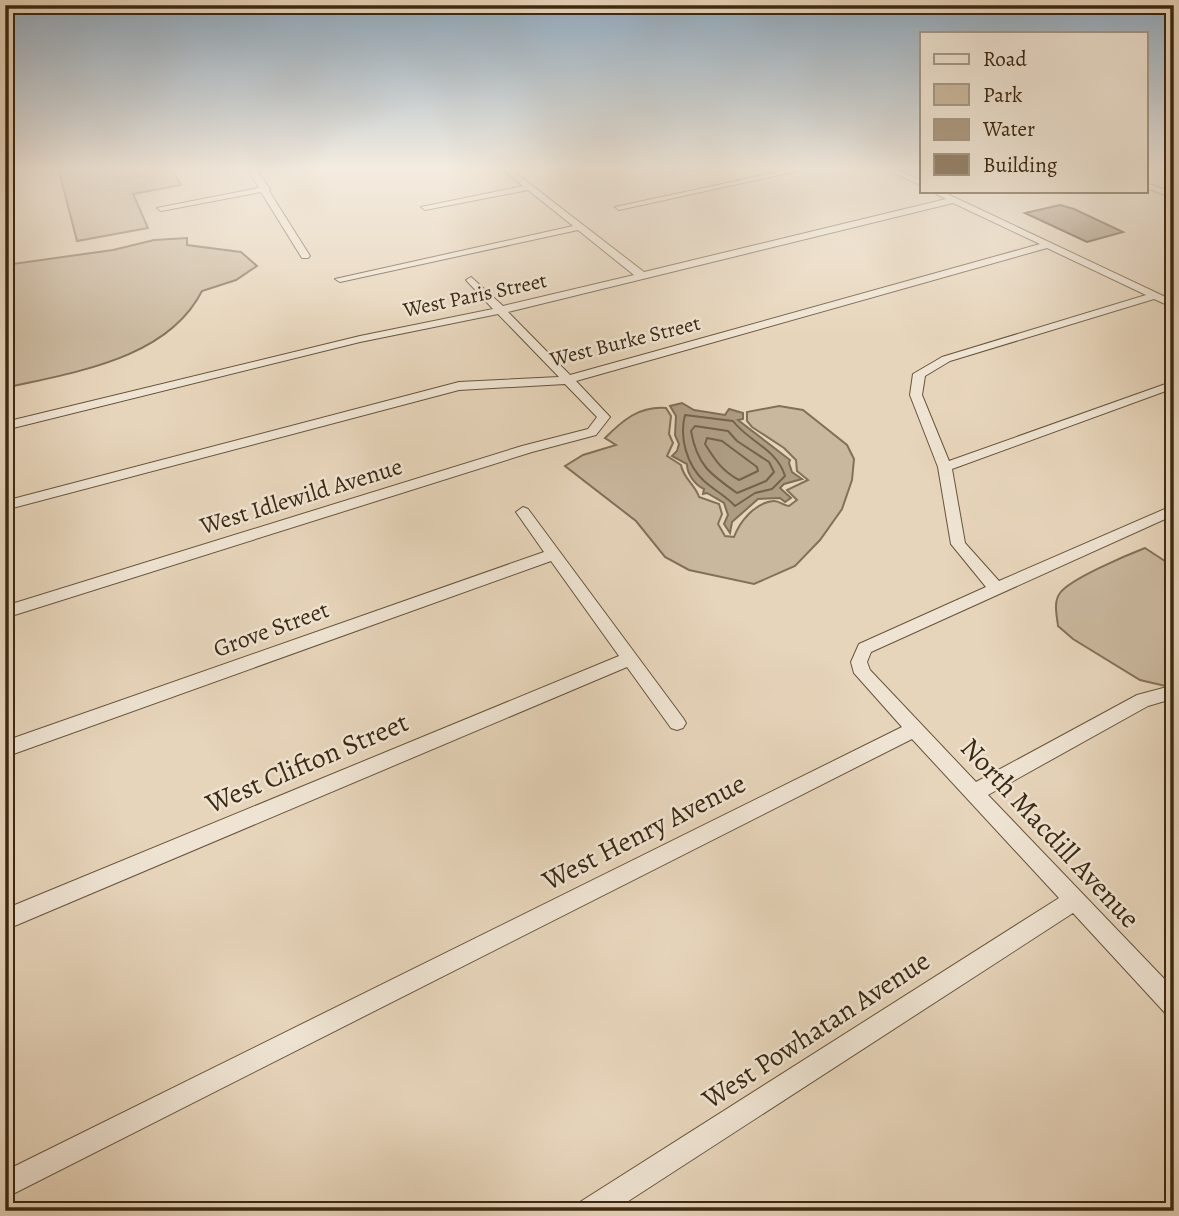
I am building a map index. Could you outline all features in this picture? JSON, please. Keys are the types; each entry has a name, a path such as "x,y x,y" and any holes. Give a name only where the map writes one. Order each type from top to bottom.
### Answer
{"street":[{"path":"286,224 305,256"},
{"path":"576,224 642,276"},
{"name":"West Paris Street","path":"5,426 360,339 501,310 857,224"},
{"path":"1004,224 1174,305"},
{"path":"340,279 580,227"},
{"name":"West Burke Street","path":"5,506 459,386 566,380 1048,245"},
{"path":"471,280 566,380"},
{"path":"997,589 958,544 945,467 916,395 919,374 946,359 1154,296"},
{"name":"West Idlewild Avenue","path":"5,612 527,449 592,432 604,417 566,380"},
{"path":"945,467 1174,384"},
{"path":"913,730 862,673 859,662 865,648 1174,509"},
{"path":"523,512 677,723"},
{"name":"Grove Street","path":"5,749 554,554"},
{"name":"West Clifton Street","path":"5,920 630,658"},
{"path":"974,793 1143,699 1170,696"},
{"name":"North Macdill Avenue","path":"913,730 1169,994"},
{"name":"West Henry Avenue","path":"5,1185 913,730"},
{"name":"West Powhatan Avenue","path":"589,1211 1075,900"}],"green space":[{"path":"73,224 146,224 148,228 77,241"},
{"path":"187,238 187,245 241,252 257,266 236,280 202,291 186,314 166,333 142,348 88,368 5,388 5,265 113,250 154,240"},
{"path":"779,406 803,410 847,445 854,459 852,480 842,509 820,540 795,566 754,584 689,570 665,557 636,521 565,466 583,455 616,445 605,438 632,416 648,409 666,408 671,416 669,434 673,443 667,456 681,465 699,497 719,504 722,514 718,524 725,536 734,537 744,519 754,509 773,501 789,506 797,500 787,490 808,480 797,471 796,460 784,448 747,421 747,412"},
{"path":"1145,548 1174,567 1174,688 1140,680 1073,639 1058,626 1057,601 1066,587"}],"water":[{"path":"682,403 694,410 725,415 729,409 743,413 743,419 738,420 790,460 792,472 802,479 784,484 780,488 791,498 785,502 780,498 758,499 732,522 730,533 724,524 728,515 724,503 707,493 703,494 704,489 692,479 687,464 672,456 679,444 675,435 676,416 670,406"}],"building":[{"path":"1048,224 1105,224 1123,232 1087,242"}]}
